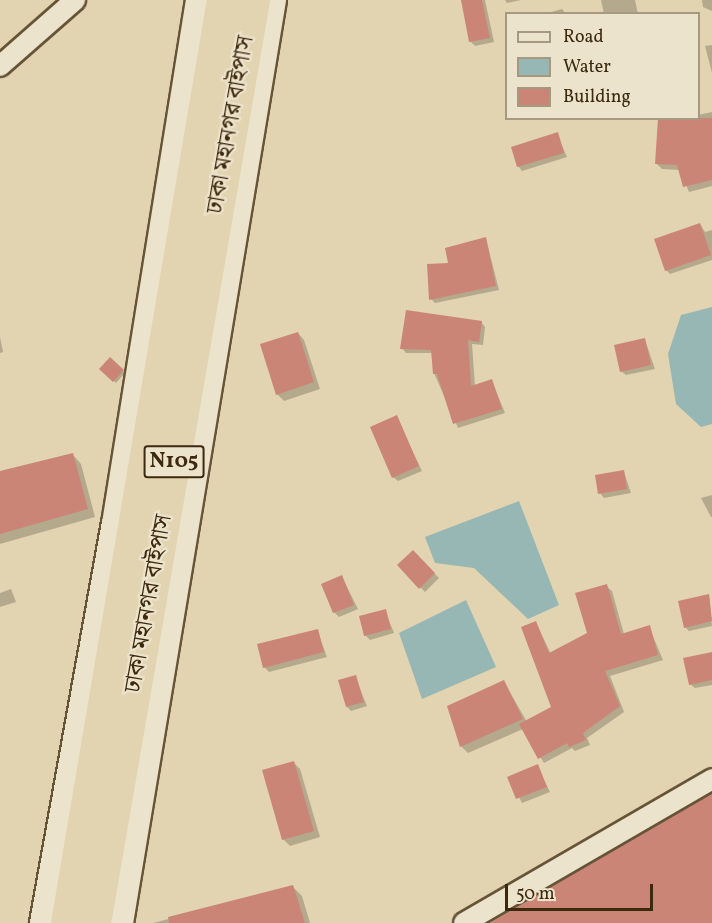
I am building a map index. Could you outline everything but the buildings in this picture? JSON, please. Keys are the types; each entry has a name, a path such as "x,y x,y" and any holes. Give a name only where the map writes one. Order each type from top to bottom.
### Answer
{"highway":[{"name":"N105","path":"67,923 223,0"},
{"name":"ঢাকা মহানগর বাইপাস","path":"94,923 253,0"}],"main road":[{"path":"44,923 117,524 200,0"},
{"path":"118,923 272,0"}],"street":[{"path":"0,66 75,0"},
{"path":"464,923 712,778"}],"water":[{"path":"712,307 712,424 701,427 676,404 668,354 681,315"},
{"path":"519,501 559,605 528,619 474,568 435,563 425,537"},
{"path":"466,600 496,667 422,699 399,633"}]}
